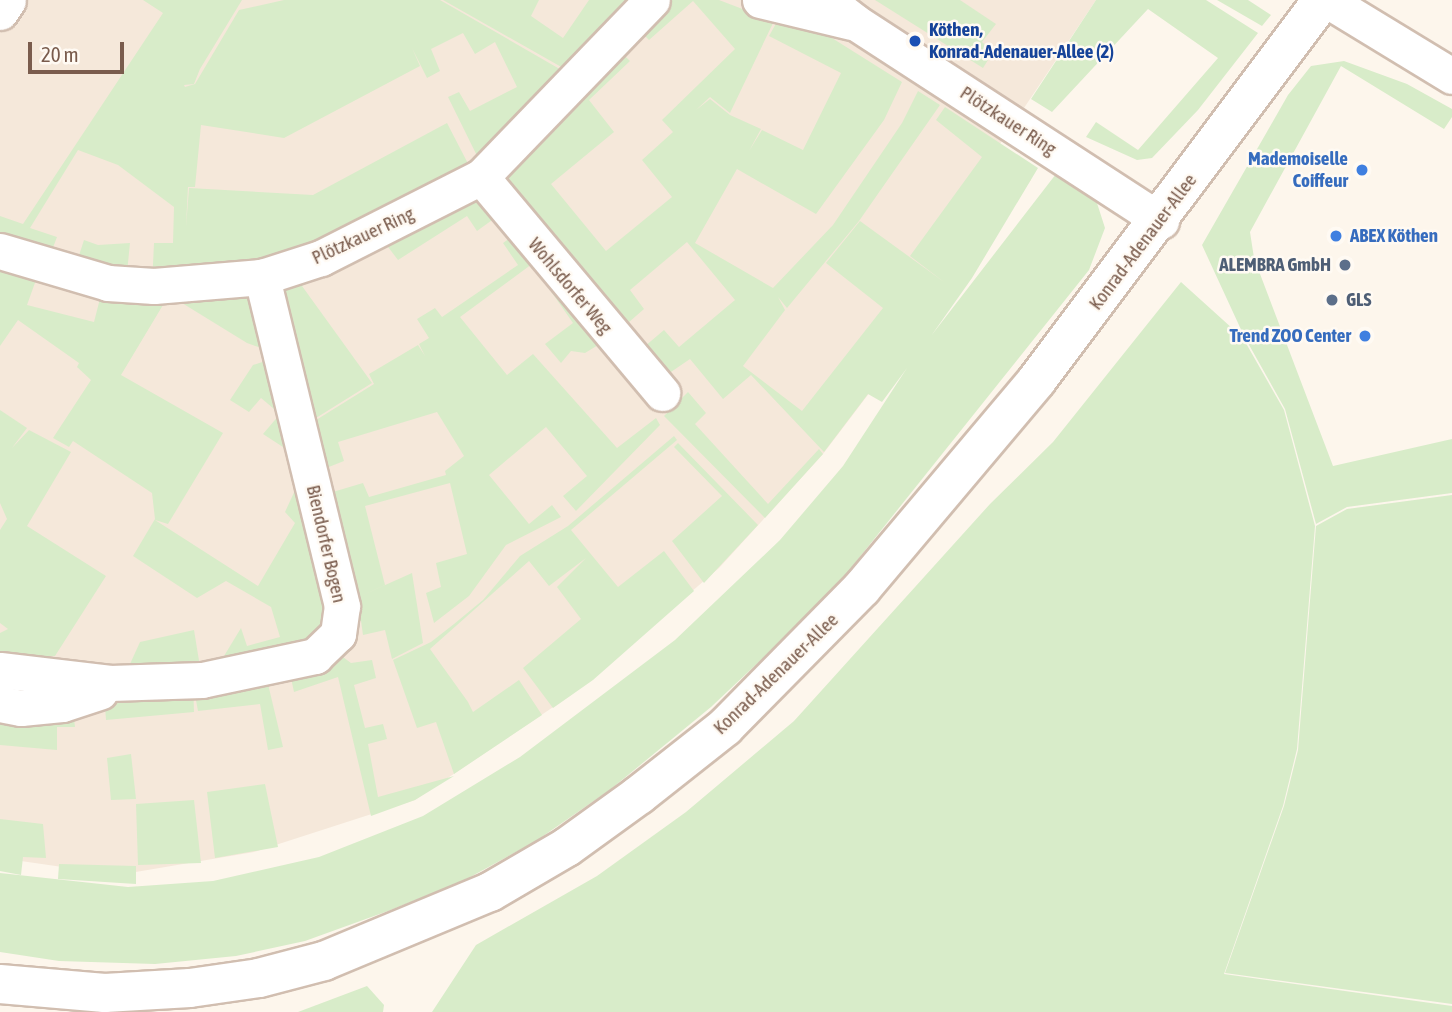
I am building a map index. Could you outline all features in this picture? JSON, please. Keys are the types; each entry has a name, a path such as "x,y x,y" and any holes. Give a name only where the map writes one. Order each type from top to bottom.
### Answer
{"main road":[{"name":"Konrad-Adenauer-Allee","path":"0,984 105,993 259,978 324,961 407,929 490,892 568,847 725,727 834,620 1037,380 1325,0"}],"street":[{"path":"0,12 8,0"},
{"name":"Plötzkauer Ring","path":"0,251 108,283 157,286 262,277 321,258 481,177 651,0"},
{"name":"Plötzkauer Ring","path":"760,0 855,22"},
{"name":"Plötzkauer Ring","path":"827,0 855,22 1160,221"},
{"path":"1325,0 1452,76"},
{"name":"Wohlsdorfer Weg","path":"481,177 662,393"},
{"name":"Biendorfer Bogen","path":"0,670 127,684 202,680 315,656 338,634 342,606 262,277"},
{"name":"Biendorfer Bogen","path":"0,704 21,708 62,704 127,684"}],"shaded area":[{"path":"0,0 1096,0 994,153 1031,180 823,454 719,568 571,695 415,800 254,852 118,875 0,858"}],"green space":[{"path":"143,0 242,0 200,69 194,84 184,85 185,87 195,84 239,10 284,0 440,0 577,79 485,172 448,97 459,92 470,111 517,87 495,42 475,54 463,33 431,49 440,71 427,78 412,48 420,66 284,138 201,125 195,187 188,187 186,227 189,188 313,195 447,123 476,179 321,258 152,285 154,243 173,243 174,207 118,165 78,150 30,228 57,237 46,266 0,250 0,216 23,224 163,13"},
{"path":"443,0 539,0 531,16 563,38 589,0 650,0 579,77"},
{"path":"653,0 719,0 774,21 730,113 710,97 696,110 710,99 730,115 761,129 749,151 762,130 803,150 841,73 769,36 778,20 824,33 902,82 884,120 816,214 737,169 695,243 773,288 833,225 902,123 918,91 940,105 859,221 787,308 778,297 785,310 743,366 802,411 883,308 826,263 860,221 944,282 910,256 982,157 936,120 945,107 1038,168 972,278 931,336 1056,174 1097,203 1105,228 1089,270 847,573 803,620 711,707 611,789 536,841 463,881 388,911 305,941 236,956 155,964 59,961 0,952 0,873 128,887 213,881 319,857 423,816 520,757 675,640 780,540 843,466 907,368 882,402 868,394 824,452 751,375 723,399 690,359 668,374 644,347 664,330 679,347 735,300 687,242 630,290 644,309 613,336 585,353 571,351 561,363 545,344 573,323 532,264 460,317 507,375 533,354 617,448 656,418 660,425 576,511 563,496 587,476 546,427 489,475 529,524 552,505 561,517 506,545 469,596 434,623 426,593 441,587 436,563 467,554 450,483 365,506 385,585 354,599 412,573 423,643 392,659 385,630 363,635 361,621 351,621 316,497 363,483 369,497 446,475 445,471 464,456 437,412 338,442 344,461 311,474 300,430 374,384 369,374 418,345 425,356 419,344 429,338 417,319 435,308 442,317 518,265 503,243 523,229 481,177 612,44 630,61 589,100 614,132 551,184 606,251 672,197 642,160 673,132 662,120 735,49 693,1 649,40 632,23"},
{"path":"875,0 960,0 996,24 982,42 993,52 983,68"},
{"path":"1096,0 1206,0 1258,33 1198,110 1152,158 1137,160 1086,137 1096,122 1138,150 1218,58 1148,9 1052,112 1031,99"},
{"path":"1217,0 1248,0 1271,15 1262,26"},
{"path":"1344,61 1407,84 1452,109 1452,117 1444,129 1341,66 1250,232 1254,258 1333,466 1452,439 1452,493 1347,507 1316,524 1285,409 1244,336 1202,245 1288,95 1311,66"},
{"path":"481,178 506,210 477,231 467,216 398,260 382,239 302,286 372,383 300,428 263,278"},
{"path":"84,240 98,245 130,243 126,283 73,274"},
{"path":"0,252 41,266 27,305 94,322 104,283 261,279 281,355 247,343 169,295 121,375 223,433 168,524 155,520 258,586 295,523 285,512 297,486 337,634 228,675 224,656 241,628 247,646 280,637 271,607 226,581 197,598 133,556 155,519 152,493 73,441 69,447 53,438 91,380 77,367 79,363 18,320 0,346"},
{"path":"1181,282 1243,338 1284,410 1315,526 1297,749 1283,806 1224,974 1452,1006 1452,1012 432,1012 476,945 597,876 686,812 794,721 990,504 1053,442"},
{"path":"281,356 289,451 263,434 280,414 261,398 249,412 230,400 253,365"},
{"path":"688,392 706,413 695,424 768,504 819,449 823,454 765,518 664,416"},
{"path":"0,410 27,428 12,448 29,430 71,452 27,526 106,576 55,656 0,656 0,633 8,629 0,623 0,530 7,519 0,503"},
{"path":"674,436 677,440 571,530 618,587 664,551 694,591 593,680 553,708 523,668 581,619 557,587 586,558 549,586 529,561 430,649 473,712 519,680 542,715 454,774 436,722 417,728 393,660 431,642 454,624 483,600 520,556 568,526"},
{"path":"678,443 758,525 704,583 672,541 722,496 674,447"},
{"path":"1452,495 1452,1004 1225,973 1284,806 1298,750 1316,526 1347,509"},
{"path":"194,630 202,679 134,683 130,664 140,642"},
{"path":"328,646 351,663 372,660 376,678 354,685 365,728 383,724 387,739 368,744 378,797 454,776 415,800 371,816 338,677 294,692 288,664"},
{"path":"193,681 194,712 106,720 104,691"},
{"path":"268,684 283,747 268,750 260,704 198,711 195,695"},
{"path":"0,705 73,711 75,727 57,727 57,750 0,745"},
{"path":"131,754 136,799 111,800 107,758"},
{"path":"265,784 278,847 215,858 207,792"},
{"path":"194,800 201,863 138,865 136,804"},
{"path":"0,819 43,824 46,858 23,857 21,875 0,871"},
{"path":"59,864 136,866 136,884 58,879"},
{"path":"367,986 384,1005 383,1012 298,1012"}],"place":[{"name":"Köthen, Konrad-Adenauer-Allee (2)","path":"915,41"},
{"name":"Mademoiselle Coiffeur","path":"1362,170"},
{"name":"ABEX Köthen","path":"1336,236"},
{"name":"ALEMBRA GmbH","path":"1345,265"},
{"name":"GLS","path":"1332,300"},
{"name":"Trend ZOO Center","path":"1365,336"}]}
